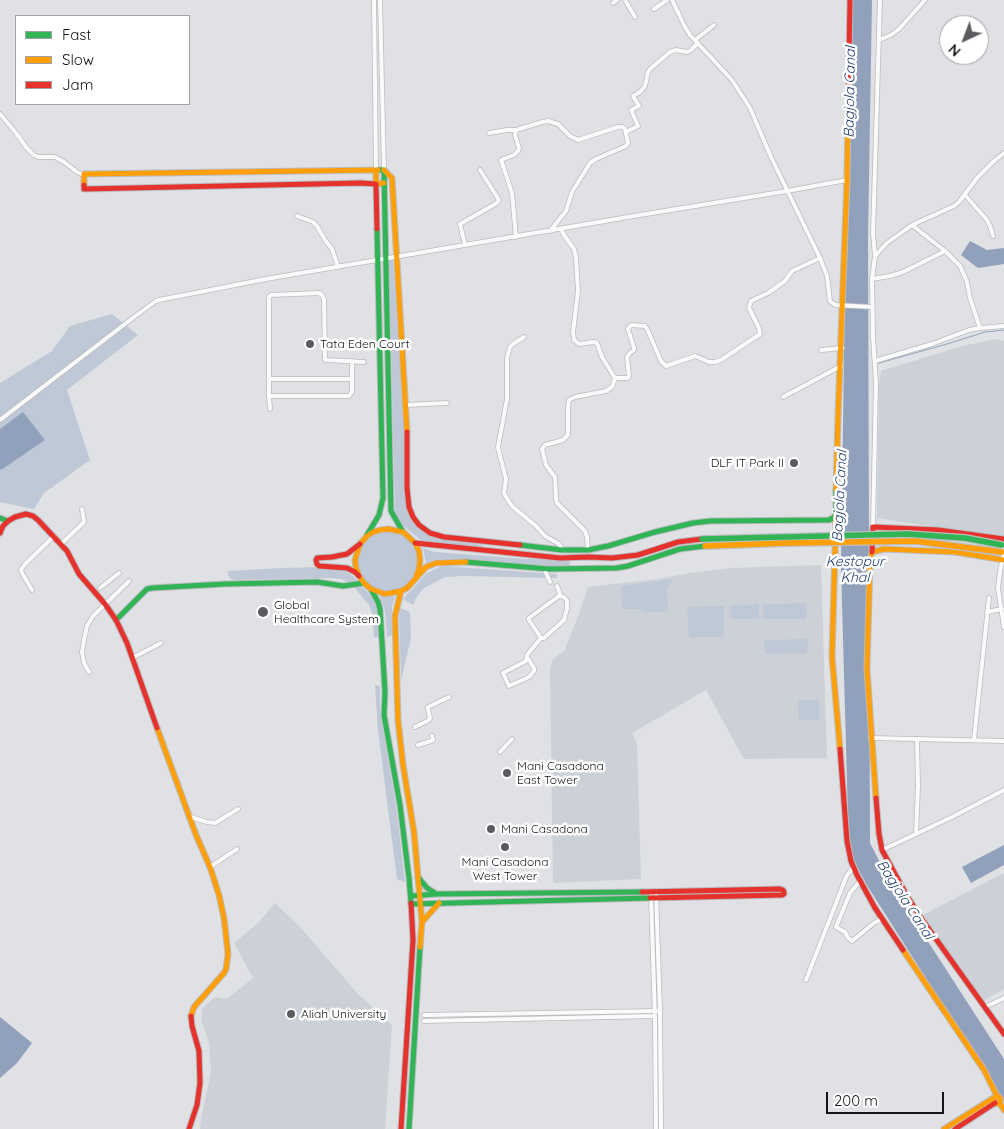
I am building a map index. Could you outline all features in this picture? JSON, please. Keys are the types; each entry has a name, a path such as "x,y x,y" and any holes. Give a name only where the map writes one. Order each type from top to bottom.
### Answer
{"street":[{"path":"374,0 383,498 380,515 360,544 347,554 318,558 316,560 319,566 347,568 355,572 371,589 386,594 393,594 407,588 426,567 436,563 492,563 544,568 617,568 680,549 788,542 914,541 1003,548"},
{"path":"380,0 392,512 403,532 415,543 419,552 420,569 416,577"},
{"path":"613,3 617,0"},
{"path":"625,0 635,17"},
{"path":"654,9 667,0"},
{"path":"672,0 685,26 696,42 724,70 750,108 787,191 820,258 827,276 830,301 835,305 872,307"},
{"path":"850,0 847,180 838,416 832,657 847,841 851,860 860,881 882,919 984,1070 1004,1110"},
{"path":"880,0 873,232 875,256 872,279 876,383 867,669 879,834 882,850 911,902 1004,1034"},
{"path":"879,40 899,29 925,0"},
{"path":"626,132 638,126 631,110 639,106 633,96 645,86 650,69 670,52 676,50 689,52 696,42 714,25"},
{"path":"0,114 34,155 38,157 55,157 84,175 376,170 384,170 390,174 392,178 400,299 409,507 419,525 430,533 444,537 485,542 562,550 588,550 693,523 828,520 836,514"},
{"path":"489,133 516,130 548,121 558,124 570,136 578,140 618,127 622,127 626,132 628,141 626,146 596,159 587,167 572,192 566,211 550,231"},
{"path":"516,130 518,151 514,156 501,160 512,193 516,237"},
{"path":"875,256 887,243 912,225 954,206 965,195 977,178 994,160 1004,153"},
{"path":"465,245 460,224 497,203 499,200 480,170"},
{"path":"84,175 84,189 384,183"},
{"path":"0,420 156,301 396,256 847,180"},
{"path":"965,195 988,223 992,236"},
{"path":"297,216 313,222 319,228 332,249 338,267"},
{"path":"912,225 946,250 964,273 971,303 980,328"},
{"path":"561,229 566,239 572,245 576,258 578,291 573,332 574,340 579,344 597,343 602,357 615,378"},
{"path":"872,279 903,272 946,250"},
{"path":"615,378 626,379 629,376 627,357 634,350 628,329 631,325 645,326 661,361 666,366 695,356 709,362 721,360 760,334 749,308 751,301 768,293 787,280 792,271 820,258"},
{"path":"270,409 270,297 273,295 319,293 322,295 324,299 324,360 364,362"},
{"path":"875,361 932,344 969,330 1004,326"},
{"path":"524,337 513,344 507,358 507,399 498,447 506,479 504,493 513,506 545,536 559,544 562,550"},
{"path":"821,350 842,348"},
{"path":"269,396 349,396 352,392 352,361"},
{"path":"783,398 841,366"},
{"path":"270,379 352,378"},
{"path":"588,550 585,532 557,503 554,478 547,468 542,449 545,446 563,440 568,434 568,408 570,400 575,397 606,391 612,387 615,378"},
{"path":"405,405 447,403"},
{"path":"60,544 83,523 82,509"},
{"path":"0,533 8,522 15,517 26,514 33,516 70,555 79,574 97,590 114,617 132,658 219,895 228,954 224,973 194,1007 191,1016 199,1051 200,1083 189,1129"},
{"path":"0,518 8,522"},
{"path":"872,527 938,530 1003,548"},
{"path":"367,536 380,530 403,532"},
{"path":"415,543 560,558 612,558 638,555 678,542 702,539 907,534 965,538 1003,548"},
{"path":"32,590 22,573 22,568 54,536"},
{"path":"484,551 485,542"},
{"path":"359,576 355,560 360,544"},
{"path":"1003,548 1003,560 998,583 1004,627"},
{"path":"872,552 884,549 955,552 1003,560"},
{"path":"544,568 550,582"},
{"path":"97,590 119,573"},
{"path":"89,672 84,663 82,652 87,626 93,616 106,606 129,581"},
{"path":"114,617 147,589 152,588 317,582 343,586 364,583"},
{"path":"557,586 559,596"},
{"path":"371,589 380,609 385,692 384,715 400,805 411,896 413,940 401,1129"},
{"path":"401,591 395,616 398,720 414,832 422,922 409,1129"},
{"path":"541,638 529,618 559,596"},
{"path":"527,658 534,671 529,677 509,686 503,673 526,660 527,655 541,638 544,638 564,620 567,601 564,597 559,596"},
{"path":"974,739 989,598"},
{"path":"987,612 1003,609"},
{"path":"132,658 161,643"},
{"path":"414,727 429,720 428,707 449,697"},
{"path":"418,745 431,742 432,736"},
{"path":"871,738 1004,740"},
{"path":"500,752 512,739"},
{"path":"916,834 917,739"},
{"path":"882,850 1004,790"},
{"path":"192,821 215,823 238,810"},
{"path":"210,867 237,849"},
{"path":"806,980 845,880 854,867"},
{"path":"418,876 427,888 437,894"},
{"path":"860,881 850,893 836,927 845,932 848,938 852,940 882,919"},
{"path":"411,896 581,891 654,896 687,897 773,896 782,895 784,892 780,889 654,896 637,898 411,904"},
{"path":"654,896 660,1010 661,1129"},
{"path":"654,896 656,1129"},
{"path":"422,922 439,903"},
{"path":"985,1007 1004,998"},
{"path":"424,1015 660,1010"},
{"path":"424,1022 660,1016"},
{"path":"944,1129 998,1100"},
{"path":"955,1129 998,1100"}],"shaded area":[{"path":"389,260 393,260 403,415 406,499 415,522 424,532 436,538 482,545 481,547 421,540 406,528 395,512"},
{"path":"112,314 138,335 67,390 90,460 44,493 34,509 0,502 0,383 52,351 70,326"},
{"path":"996,339 1004,341 1004,538 877,518 879,384 881,371 962,346"},
{"path":"388,531 405,536 413,544 418,561 413,578 405,586 388,591 371,586 363,578 358,561 363,544 371,536"},
{"path":"423,548 435,552 526,559 570,560 570,566 464,559 438,559 426,563"},
{"path":"821,565 827,758 744,759 706,690 632,733 637,744 641,879 553,883 550,669 553,659 564,651 588,587 731,568"},
{"path":"443,566 557,574 556,578 445,577 424,588 413,605 403,599 426,574"},
{"path":"322,567 343,570 353,576 358,582 349,583 341,579 332,578 234,580 228,575 228,571"},
{"path":"673,579 667,588 668,611 645,612 640,609 622,609 621,586"},
{"path":"361,586 369,593 377,605 379,637 374,637 372,613 369,605 354,587"},
{"path":"380,596 395,596 392,607 392,635 387,637 385,611"},
{"path":"807,603 806,619 763,619 763,604"},
{"path":"759,604 759,619 731,619 730,606"},
{"path":"724,606 724,637 689,637 687,607"},
{"path":"400,608 410,612 411,638 401,681 399,611"},
{"path":"808,639 807,653 765,654 764,640"},
{"path":"375,685 380,686 380,711 396,805 405,882 397,879 378,730"},
{"path":"819,699 819,720 799,720 798,701"},
{"path":"1004,873 1004,989 982,1001 923,915"},
{"name":"Aliah University","path":"275,903 301,928 358,994 392,1025 385,1129 200,1129 211,1072 209,1043 201,1020 203,1007 216,997 227,999 253,978 234,943 258,923"}],"water":[{"name":"Kestopur Khal","path":"849,0 872,0 868,237 870,843 892,886 1004,1059 1004,1101 868,887 849,852 841,568"},
{"path":"970,241 987,250 1004,248 1004,264 978,268 961,255"},
{"path":"23,412 45,440 1,470 0,429"},
{"path":"1004,845 1004,865 971,883 962,867"},
{"path":"0,1017 32,1043 17,1063 0,1078"}],"waterway":[{"path":"879,363 985,332 1004,330"}],"traffic: fast":[{"path":"378,170 384,170 391,511 403,532"},
{"path":"367,535 379,515 383,498 377,229"},
{"path":"520,545 562,550 588,550 693,523 710,521 829,520 836,514 836,490"},
{"path":"0,518 8,521"},
{"path":"702,539 907,534 965,538 1002,545"},
{"path":"466,562 549,569 617,568 680,549 705,546"},
{"path":"116,620 147,589 152,588 317,582 343,586 364,583"},
{"path":"371,589 380,609 385,692 384,715 400,805 411,903"},
{"path":"418,877 427,888 435,893"},
{"path":"411,896 437,894 642,892"},
{"path":"411,904 650,898"},
{"path":"409,1129 420,947"}],"traffic: slow":[{"path":"836,490 848,115"},
{"path":"376,170 376,184 384,183"},
{"path":"84,185 84,174 378,170"},
{"path":"384,170 392,178 407,432"},
{"path":"836,515 832,657 840,749"},
{"path":"416,577 419,569 419,551 415,543 403,532 388,529 380,530 367,536 360,544 355,560 359,576 371,589 385,594 407,588 426,567 436,563 466,562"},
{"path":"705,546 915,541 1002,552"},
{"path":"876,798 867,669 870,561 872,552 884,549 955,552 1004,560"},
{"path":"401,591 395,616 398,720 414,832 422,922 420,947"},
{"path":"157,728 196,835 210,867 224,918 228,954 226,969 194,1007 191,1016"},
{"path":"422,922 439,903"},
{"path":"903,950 984,1070 997,1096"},
{"path":"944,1129 995,1097"},
{"path":"997,1097 1000,1100 997,1103 994,1100 997,1097"},
{"path":"999,1102 1004,1110"}],"traffic: jam":[{"path":"848,115 850,0"},
{"path":"84,185 84,189 376,184 377,229"},
{"path":"407,432 409,507 419,525 430,533 444,537 520,545"},
{"path":"0,533 8,521 26,514 38,520 67,551 79,574 116,620 127,643 157,728"},
{"path":"872,552 873,527 938,530 1004,539"},
{"path":"415,543 560,558 612,558 638,555 678,542 702,539"},
{"path":"359,576 347,568 319,566 316,560 317,558 347,554 360,544"},
{"path":"840,749 847,841 851,861 875,908 903,950"},
{"path":"876,798 882,850 921,918 1004,1034"},
{"path":"642,892 780,889 784,892 782,895 650,898"},
{"path":"401,1129 413,940 411,903"},
{"path":"189,1129 197,1105 200,1083 199,1051 191,1016"},
{"path":"955,1129 995,1103"}],"place":[{"name":"Tata Eden Court","path":"310,344"},
{"name":"DLF IT Park II","path":"794,463"},
{"name":"Global Healthcare System","path":"263,612"},
{"name":"Mani Casadona East Tower","path":"507,773"},
{"name":"Mani Casadona","path":"491,829"},
{"name":"Mani Casadona West Tower","path":"505,847"},
{"name":"Aliah University","path":"291,1014"}],"water label":[{"name":"Bagjola Canal","path":"850,92"},
{"name":"Bagjola Canal","path":"840,496"},
{"name":"Bagjola Canal","path":"905,900"}]}
